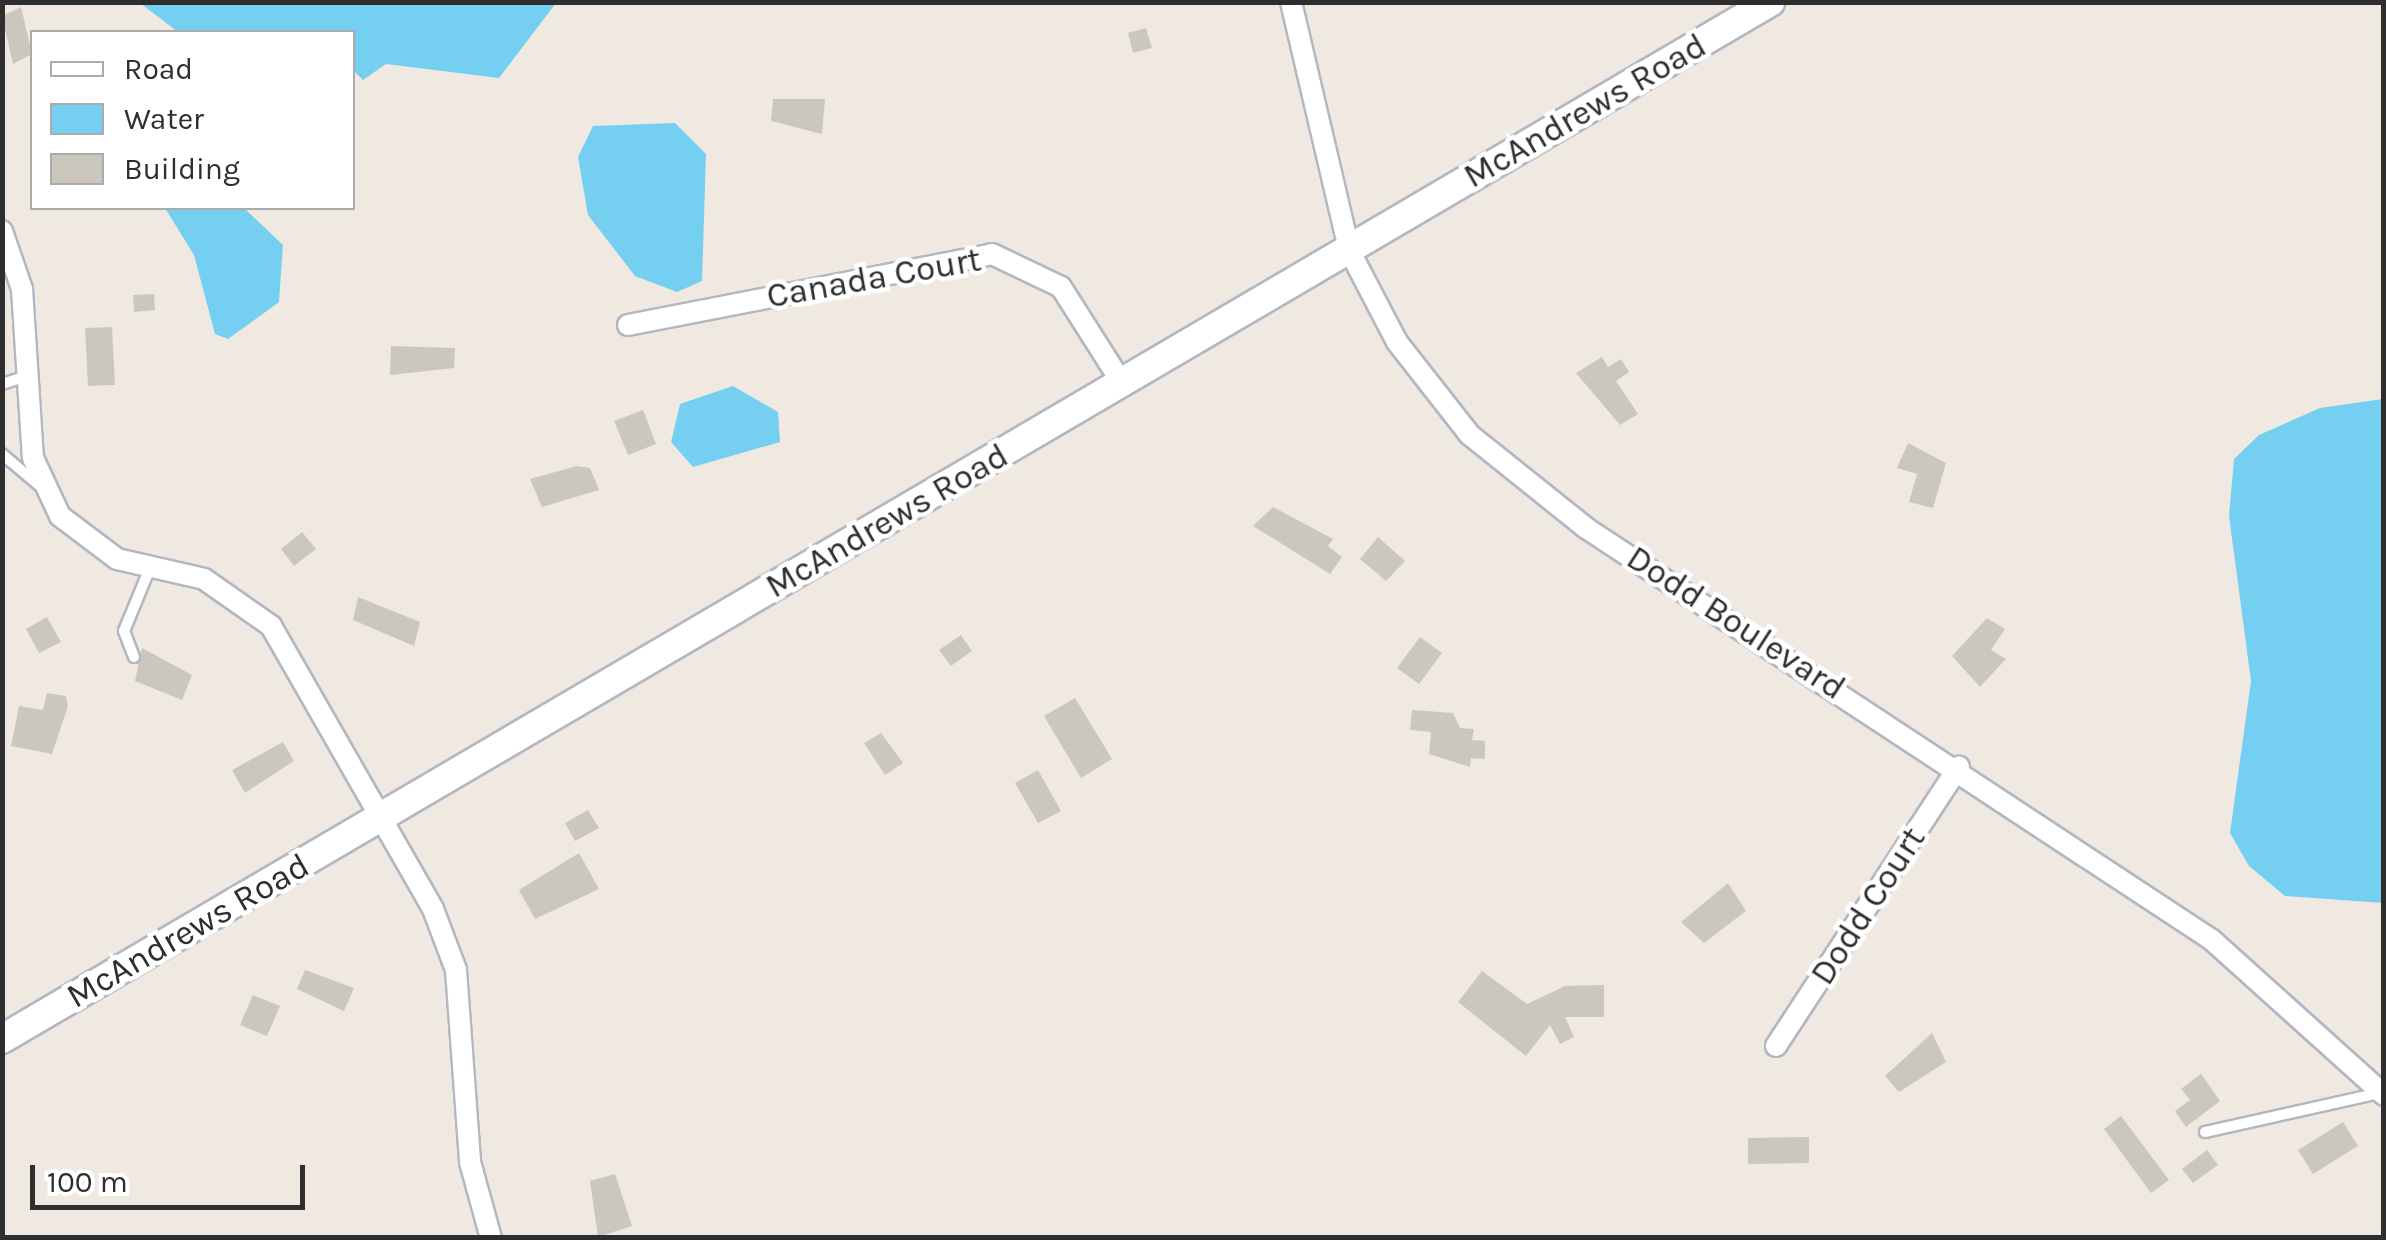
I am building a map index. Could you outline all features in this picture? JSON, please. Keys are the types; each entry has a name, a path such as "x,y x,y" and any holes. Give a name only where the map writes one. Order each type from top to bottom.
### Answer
{"main road":[{"name":"McAndrews Road","path":"2,1039 1770,2"}],"street":[{"name":"Dodd Boulevard","path":"1291,2 1349,250 1426,385 1518,479 1959,766 2212,940 2382,1094"},
{"path":"2,232 22,289 33,458 47,488 88,543 151,567 204,580 271,626 380,819 456,970 470,1162 490,1238"},
{"name":"Canada Court","path":"628,326 992,254 1061,287 1122,383"},
{"name":"Dodd Court","path":"1776,1046 1959,766"}],"lane":[{"path":"2,384 28,376"},
{"path":"2,454 47,488"},
{"path":"134,657 124,631 151,567"},
{"path":"2205,1132 2382,1094"}],"water":[{"path":"140,3 556,3 499,78 386,64 363,80 355,72 355,30 175,30"},
{"path":"675,123 706,154 702,281 677,292 635,276 588,215 578,157 593,126"},
{"path":"166,210 246,210 283,245 279,302 228,339 215,334 194,255"},
{"path":"733,386 778,412 780,442 693,467 671,442 680,404"},
{"path":"2383,399 2383,903 2285,896 2249,866 2230,833 2251,681 2229,516 2234,459 2259,435 2320,408"}],"building":[{"path":"21,7 30,55 13,64 2,16"},
{"path":"1146,28 1152,48 1133,53 1128,33"},
{"path":"773,99 825,99 822,134 771,121"},
{"path":"154,294 155,310 134,312 133,295"},
{"path":"112,327 115,385 88,386 85,328"},
{"path":"391,346 455,348 454,368 390,375"},
{"path":"1602,357 1608,367 1621,359 1629,372 1616,381 1638,414 1620,425 1576,373"},
{"path":"643,410 656,444 628,455 614,421"},
{"path":"1908,443 1946,463 1933,508 1909,502 1917,474 1897,468"},
{"path":"577,466 590,468 599,490 542,507 530,479"},
{"path":"1273,507 1333,539 1328,546 1342,557 1330,574 1253,526"},
{"path":"302,532 316,549 294,566 281,549"},
{"path":"1378,537 1405,561 1386,581 1360,559"},
{"path":"358,597 420,622 414,646 353,620"},
{"path":"47,617 61,642 39,653 26,629"},
{"path":"1987,618 2005,629 1991,650 2006,659 1980,687 1952,656"},
{"path":"961,635 972,651 951,666 939,650"},
{"path":"1420,637 1442,653 1419,684 1397,668"},
{"path":"142,648 192,675 182,700 135,681"},
{"path":"47,693 66,696 68,706 52,754 11,746 19,706 43,710"},
{"path":"1075,698 1112,759 1081,778 1044,716"},
{"path":"1412,710 1453,713 1460,728 1474,729 1472,740 1485,741 1485,759 1471,758 1470,767 1429,754 1431,732 1410,730"},
{"path":"881,733 903,763 885,775 864,743"},
{"path":"283,742 294,761 245,793 232,770"},
{"path":"1038,770 1061,811 1038,823 1015,783"},
{"path":"588,810 599,828 575,841 565,823"},
{"path":"579,853 599,889 535,919 519,890"},
{"path":"1728,883 1746,911 1704,943 1681,922"},
{"path":"305,970 354,988 344,1011 297,989"},
{"path":"1482,971 1527,1004 1565,986 1604,985 1604,1017 1565,1017 1574,1037 1560,1044 1550,1025 1526,1056 1458,1002"},
{"path":"253,995 280,1006 267,1036 240,1025"},
{"path":"1932,1033 1946,1062 1899,1092 1885,1076"},
{"path":"2201,1074 2220,1101 2186,1127 2175,1111 2190,1100 2181,1089"},
{"path":"2121,1116 2169,1180 2151,1193 2104,1129"},
{"path":"2343,1122 2358,1146 2313,1174 2298,1150"},
{"path":"1809,1137 1809,1163 1748,1164 1748,1138"},
{"path":"2207,1150 2218,1165 2193,1183 2182,1169"},
{"path":"615,1174 632,1226 598,1237 590,1181"}]}
